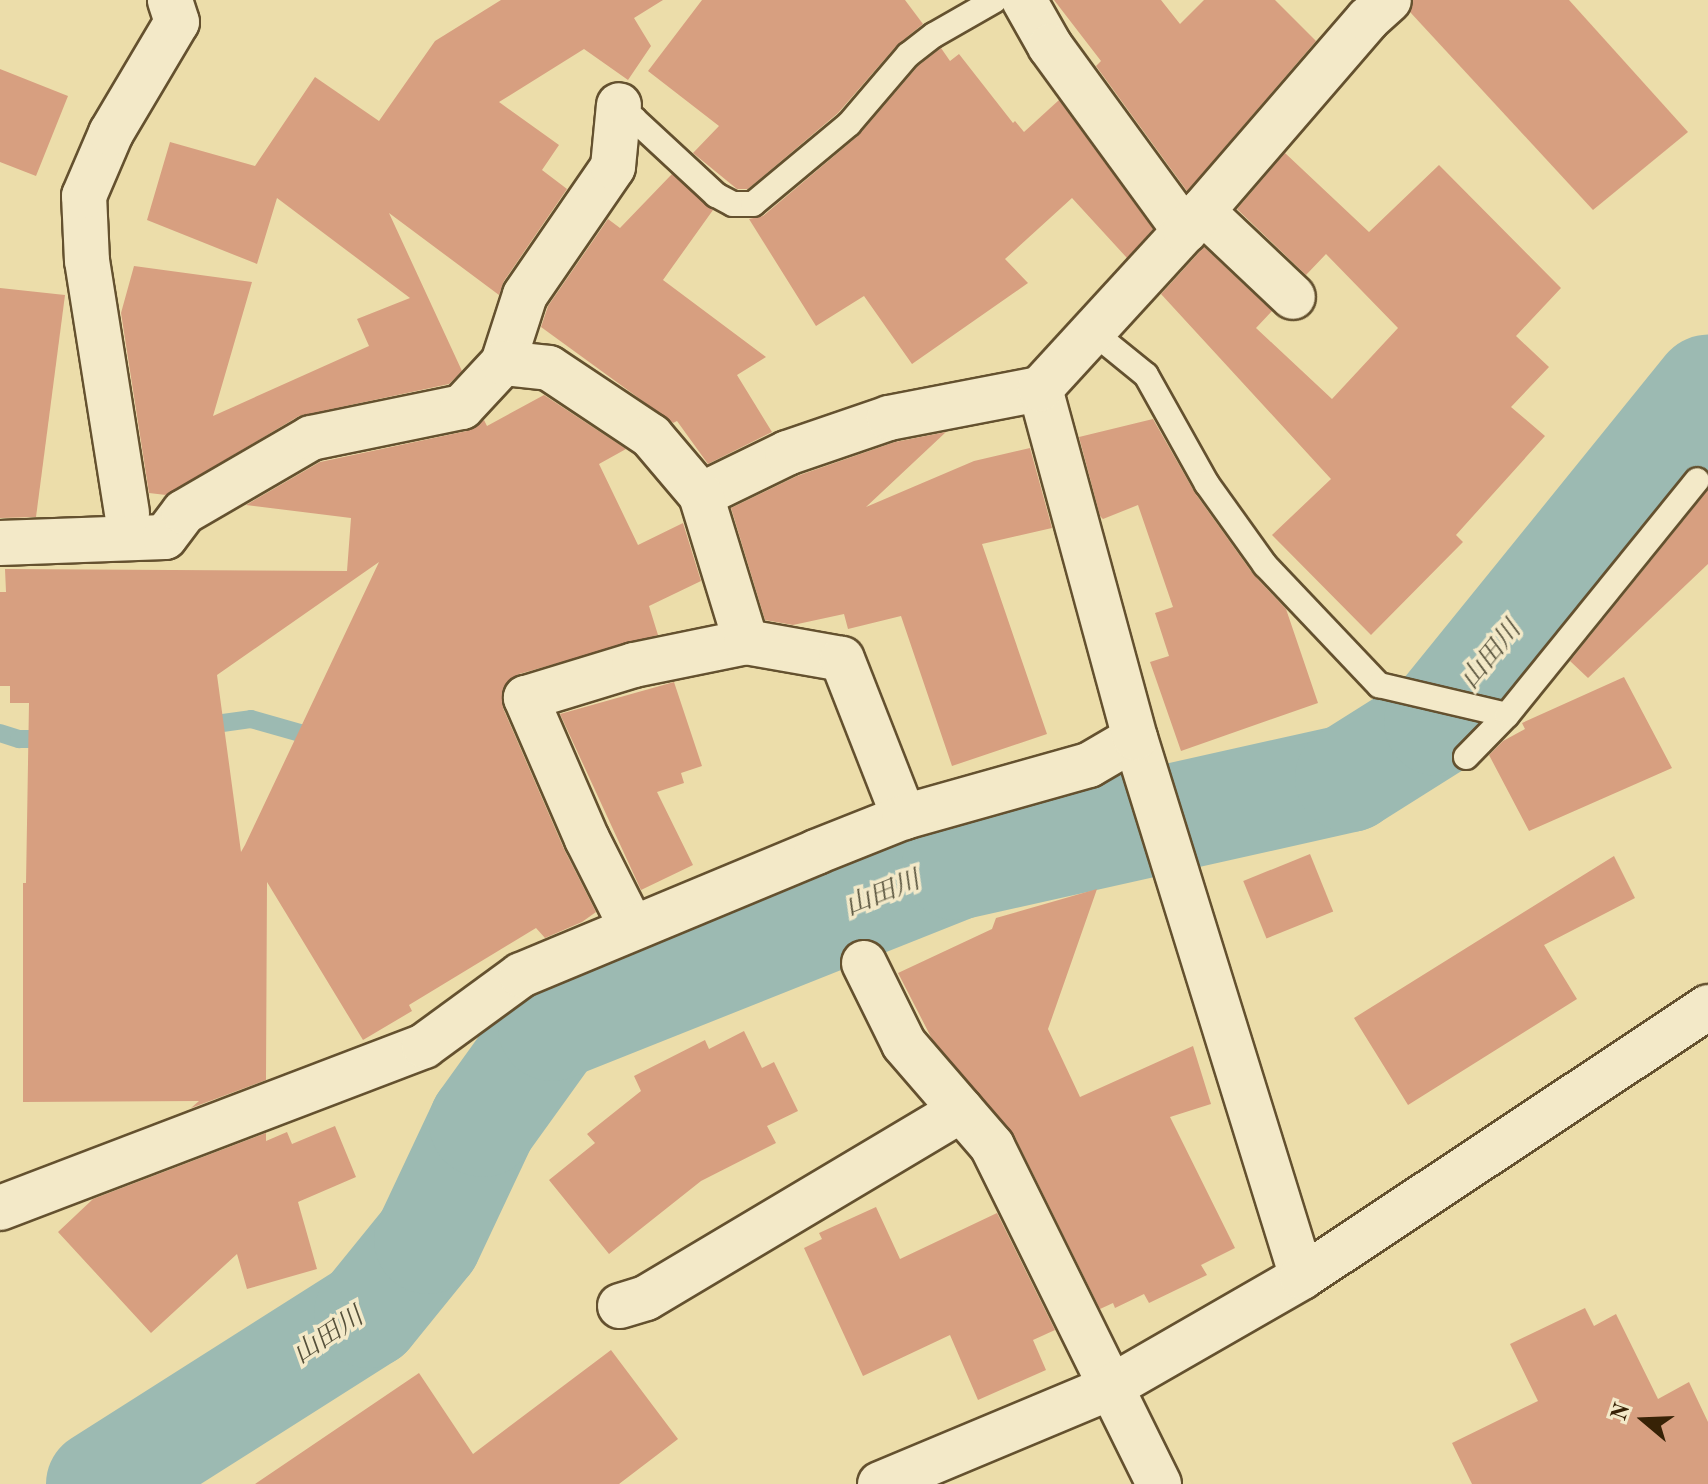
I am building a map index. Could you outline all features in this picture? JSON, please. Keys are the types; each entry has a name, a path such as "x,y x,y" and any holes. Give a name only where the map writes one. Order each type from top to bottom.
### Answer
{"street":[{"path":"127,513 87,261 84,196 111,133 177,22 170,0"},
{"path":"1024,0 1050,46 1194,221 1293,297"},
{"path":"701,495 787,453 889,418 1040,389 1194,221 1368,19 1389,0"},
{"path":"0,543 165,537 184,512 311,438 462,407 503,363 525,295 613,167 618,110"},
{"path":"503,363 549,368 651,436 701,495 746,642"},
{"path":"1040,389 1135,738 1302,1277"},
{"path":"632,928 587,839 526,698 634,665 746,642 842,659 904,817"},
{"path":"0,1208 424,1046 521,975 632,928 904,817 1089,765 1135,738"},
{"path":"864,963 904,1044 992,1146 1159,1484"},
{"path":"880,1484 1109,1388 1302,1277 1708,1007"},
{"path":"620,1306 646,1298 961,1110"}],"lane":[{"path":"618,110 634,119 716,195 733,204 753,204 849,124 908,55 934,35 995,0"},
{"path":"1093,332 1146,375 1207,484 1265,565 1379,685 1507,715"},
{"path":"1466,757 1507,715 1697,480"}],"building":[{"path":"501,0 663,0 634,18 651,46 628,80 584,49 499,102 559,145 542,170 567,189 504,281 499,295 389,213 462,371 449,384 299,416 166,495 149,493 121,313 134,266 252,282 213,416 369,346 357,319 410,298 277,198 257,264 147,220 170,142 255,166 315,77 379,121 435,41"},
{"path":"702,0 905,0 923,24 897,45 838,113 748,189 737,189 693,153 719,126 648,71"},
{"path":"1054,0 1161,0 1180,24 1204,0 1275,0 1316,41 1187,191 1096,66 1101,61"},
{"path":"1413,0 1569,0 1688,132 1593,210 1410,12"},
{"path":"941,48 950,61 959,54 1013,123 1015,121 1024,132 1059,100 1153,229 1127,258 1072,198 1005,259 1028,283 912,364 864,296 816,326 749,219 763,216 859,135 918,66"},
{"path":"0,69 68,96 36,176 0,162"},
{"path":"1285,153 1369,232 1439,165 1561,288 1516,336 1549,367 1511,407 1545,436 1456,535 1463,542 1371,635 1272,535 1331,479 1161,294 1204,247 1272,311 1256,328 1332,399 1398,328 1326,254 1306,275 1237,209"},
{"path":"672,174 713,210 663,280 766,357 737,375 772,432 708,464 677,421 673,423 541,327 548,306 608,219 620,228"},
{"path":"0,288 65,295 36,517 0,518"},
{"path":"544,395 626,449 599,464 638,545 683,523 701,581 649,606 658,635 519,674 508,681 502,693 503,708 564,849 596,912 582,922 545,938 536,928 409,1005 412,1011 363,1040 267,882 266,1080 191,1108 199,1101 23,1102 23,883 26,883 29,703 10,703 10,686 0,686 0,592 6,592 5,569 347,571 351,518 246,505 320,462 467,431 484,420 487,426","holes":["379,562 241,852 217,675"]},
{"path":"1153,419 1195,493 1253,574 1286,609 1318,703 1181,751 1150,662 1169,656 1155,613 1173,607 1138,505 1103,519 1100,516 1079,437"},
{"path":"946,432 866,507 974,461 1030,448 1052,528 982,544 1047,734 952,766 901,616 848,629 844,614 793,625 765,620 731,508 797,476 895,442"},
{"path":"1708,490 1708,564 1588,678 1570,661"},
{"path":"1624,677 1672,768 1529,831 1489,755 1503,741 1525,729 1522,723"},
{"path":"674,682 702,766 681,773 684,783 657,792 693,865 641,890 560,714"},
{"path":"1310,854 1333,911 1266,938 1243,881"},
{"path":"1614,856 1635,898 1544,945 1577,999 1408,1105 1354,1018"},
{"path":"1097,889 1048,1029 1080,1097 1193,1046 1211,1104 1170,1117 1235,1248 1201,1265 1207,1275 1149,1303 1144,1294 1115,1308 1113,1303 1100,1309 1014,1135 932,1039 898,973 992,929 996,918"},
{"path":"744,1031 762,1068 774,1062 798,1111 767,1126 776,1143 701,1181 609,1254 549,1180 595,1143 587,1134 641,1091 634,1076 705,1040 709,1049"},
{"path":"335,1126 356,1177 298,1202 317,1269 247,1289 237,1254 151,1333 58,1232 93,1199 266,1133 266,1141 287,1132 292,1144"},
{"path":"876,1207 900,1259 997,1213 1055,1330 1033,1340 1046,1370 978,1400 950,1335 863,1376 804,1248 822,1239 819,1233"},
{"path":"1585,1308 1594,1326 1616,1314 1658,1399 1689,1382 1708,1422 1708,1484 1472,1484 1452,1443 1538,1401 1510,1344"},
{"path":"611,1350 678,1439 619,1484 255,1484 419,1373 473,1454"}],"waterway":[{"name":"山田川","path":"100,1484 368,1314 428,1240 483,1123 552,1027 956,866 1349,778 1438,722 1708,388"},
{"path":"201,726 251,719 307,735 317,744"},
{"path":"0,733 19,739 52,739"}]}
